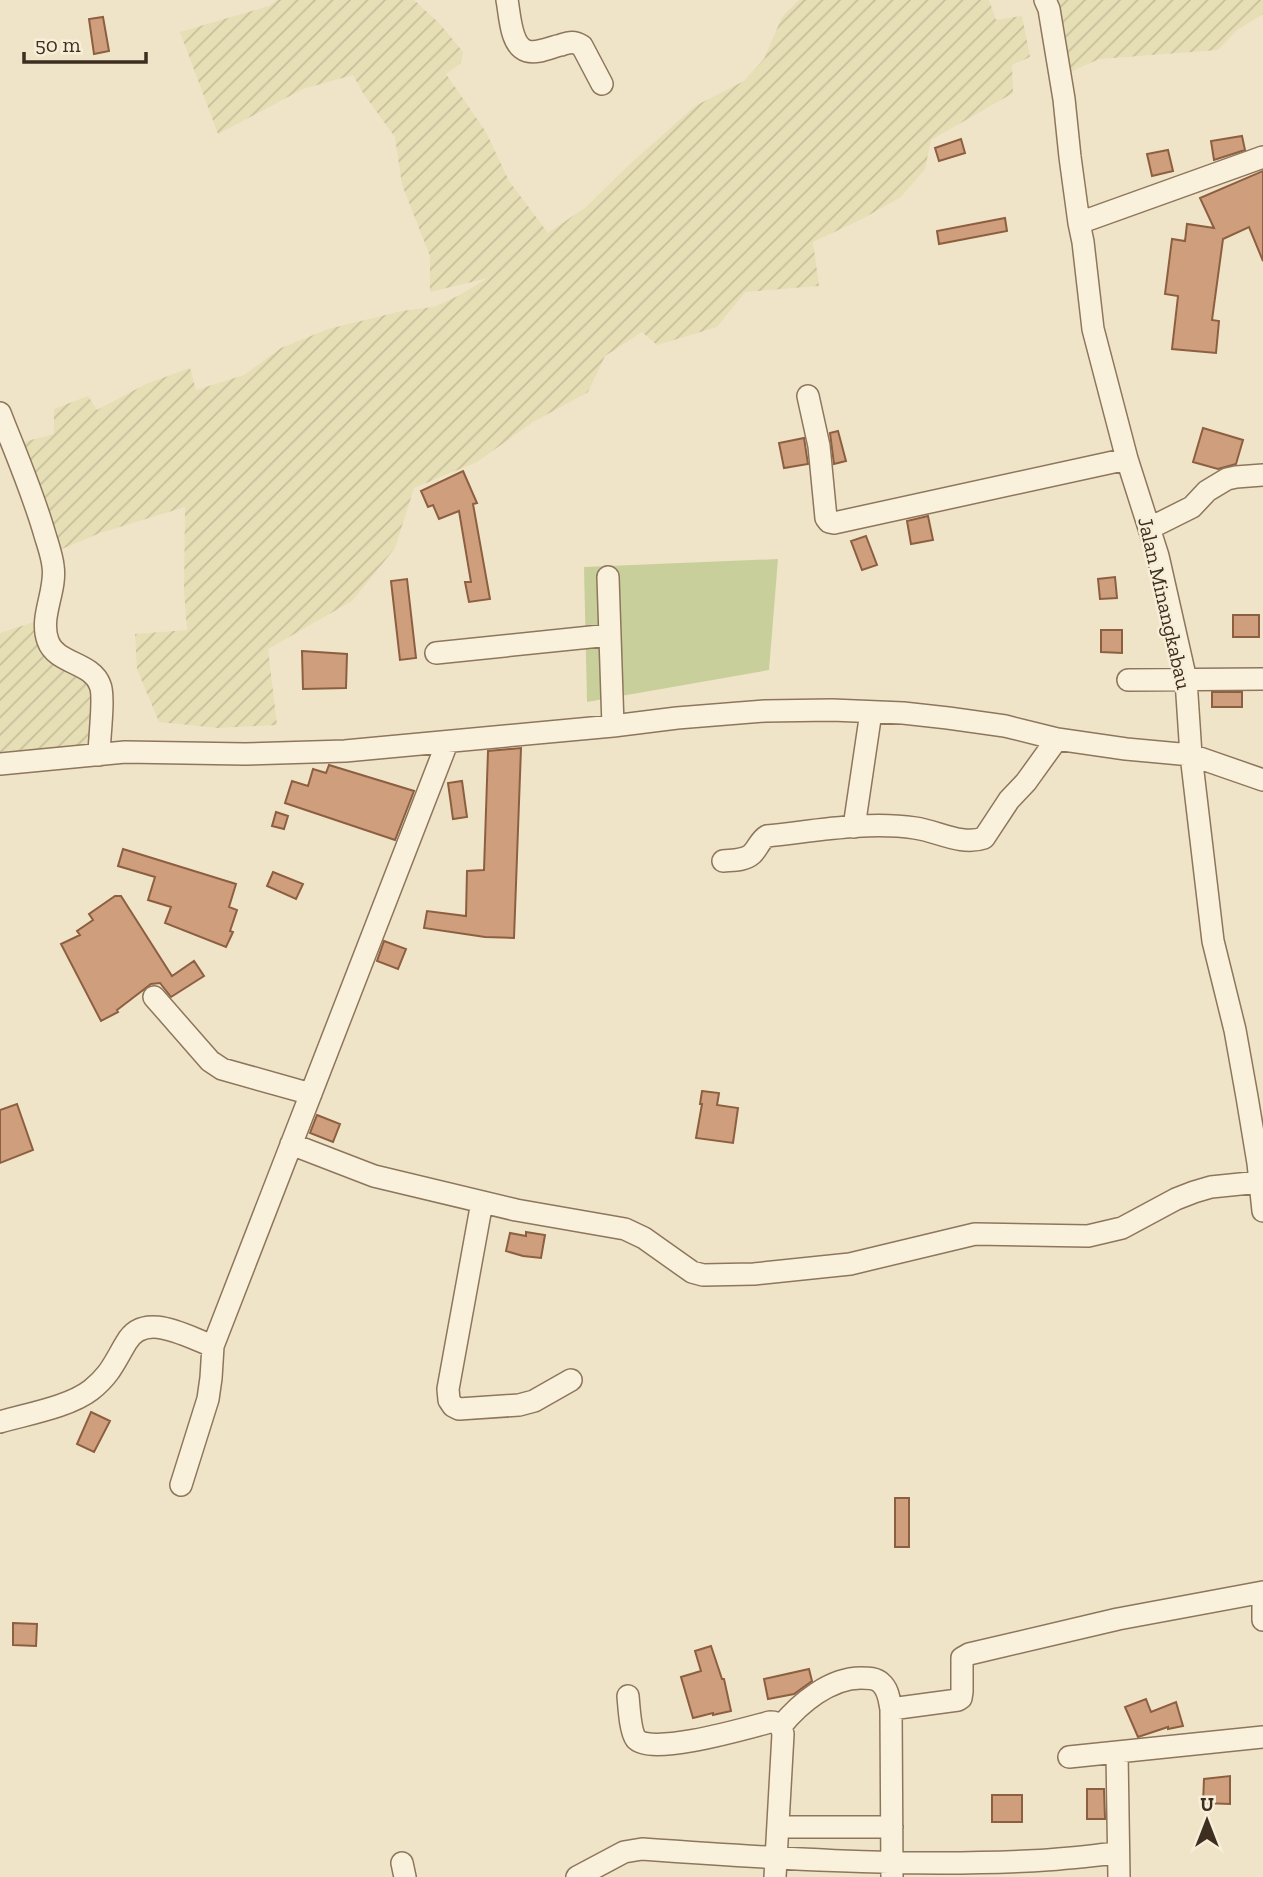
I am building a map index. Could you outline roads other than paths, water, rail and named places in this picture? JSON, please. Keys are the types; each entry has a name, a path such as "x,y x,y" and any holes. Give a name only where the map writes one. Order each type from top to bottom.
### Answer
{"street":[{"path":"507,0 519,45 527,51 537,51 574,41 579,43 602,84"},
{"name":"Jalan Minangkabau","path":"1045,0 1049,9 1064,99 1069,157 1093,328 1128,459 1150,528 1186,680 1191,755 1213,941 1235,1030 1250,1111 1263,1211"},
{"path":"1079,223 1263,157"},
{"path":"808,396 818,446 827,517 829,522 834,523 1128,459"},
{"path":"0,413 37,509 54,568 46,618 48,643 67,660 94,675 100,684 102,695 99,755"},
{"path":"1150,528 1192,507 1207,491 1227,479 1263,475"},
{"path":"608,577 613,726"},
{"path":"436,653 610,635"},
{"path":"1128,680 1263,679"},
{"path":"0,764 125,752 320,752 447,743 677,718 765,711 832,710 903,713 1005,726 1057,739 1191,755 1263,780"},
{"path":"854,827 871,712"},
{"path":"723,862 747,857 767,836 854,827 906,827 962,840 984,838 1009,800 1026,782 1057,739"},
{"path":"181,1485 208,1399 213,1346 447,743"},
{"path":"154,997 201,1051 222,1069 310,1094"},
{"path":"291,1144 374,1176 516,1210 625,1229 644,1238 692,1272 703,1275 754,1274 850,1264 975,1234 1097,1234 1122,1228 1175,1199 1194,1192 1211,1187 1260,1182"},
{"path":"482,1202 458,1328 448,1389 449,1400 459,1409 519,1405 534,1401 571,1380"},
{"path":"0,1422 80,1398 102,1381 117,1362 132,1334 147,1327 163,1328 213,1346"},
{"path":"891,1709 961,1698 962,1658 969,1654 1118,1619 1263,1592"},
{"path":"1263,1606 1263,1620"},
{"path":"781,1726 793,1712 840,1681 871,1678 880,1682 887,1691 891,1709 892,1870"},
{"path":"628,1696 634,1734 638,1741 646,1744 707,1738 770,1722 777,1722 781,1726 783,1734 776,1868"},
{"path":"1069,1757 1263,1737"},
{"path":"1117,1753 1119,1877"},
{"path":"778,1827 892,1827"},
{"path":"577,1877 634,1849 776,1868 892,1870 1118,1853"}]}
